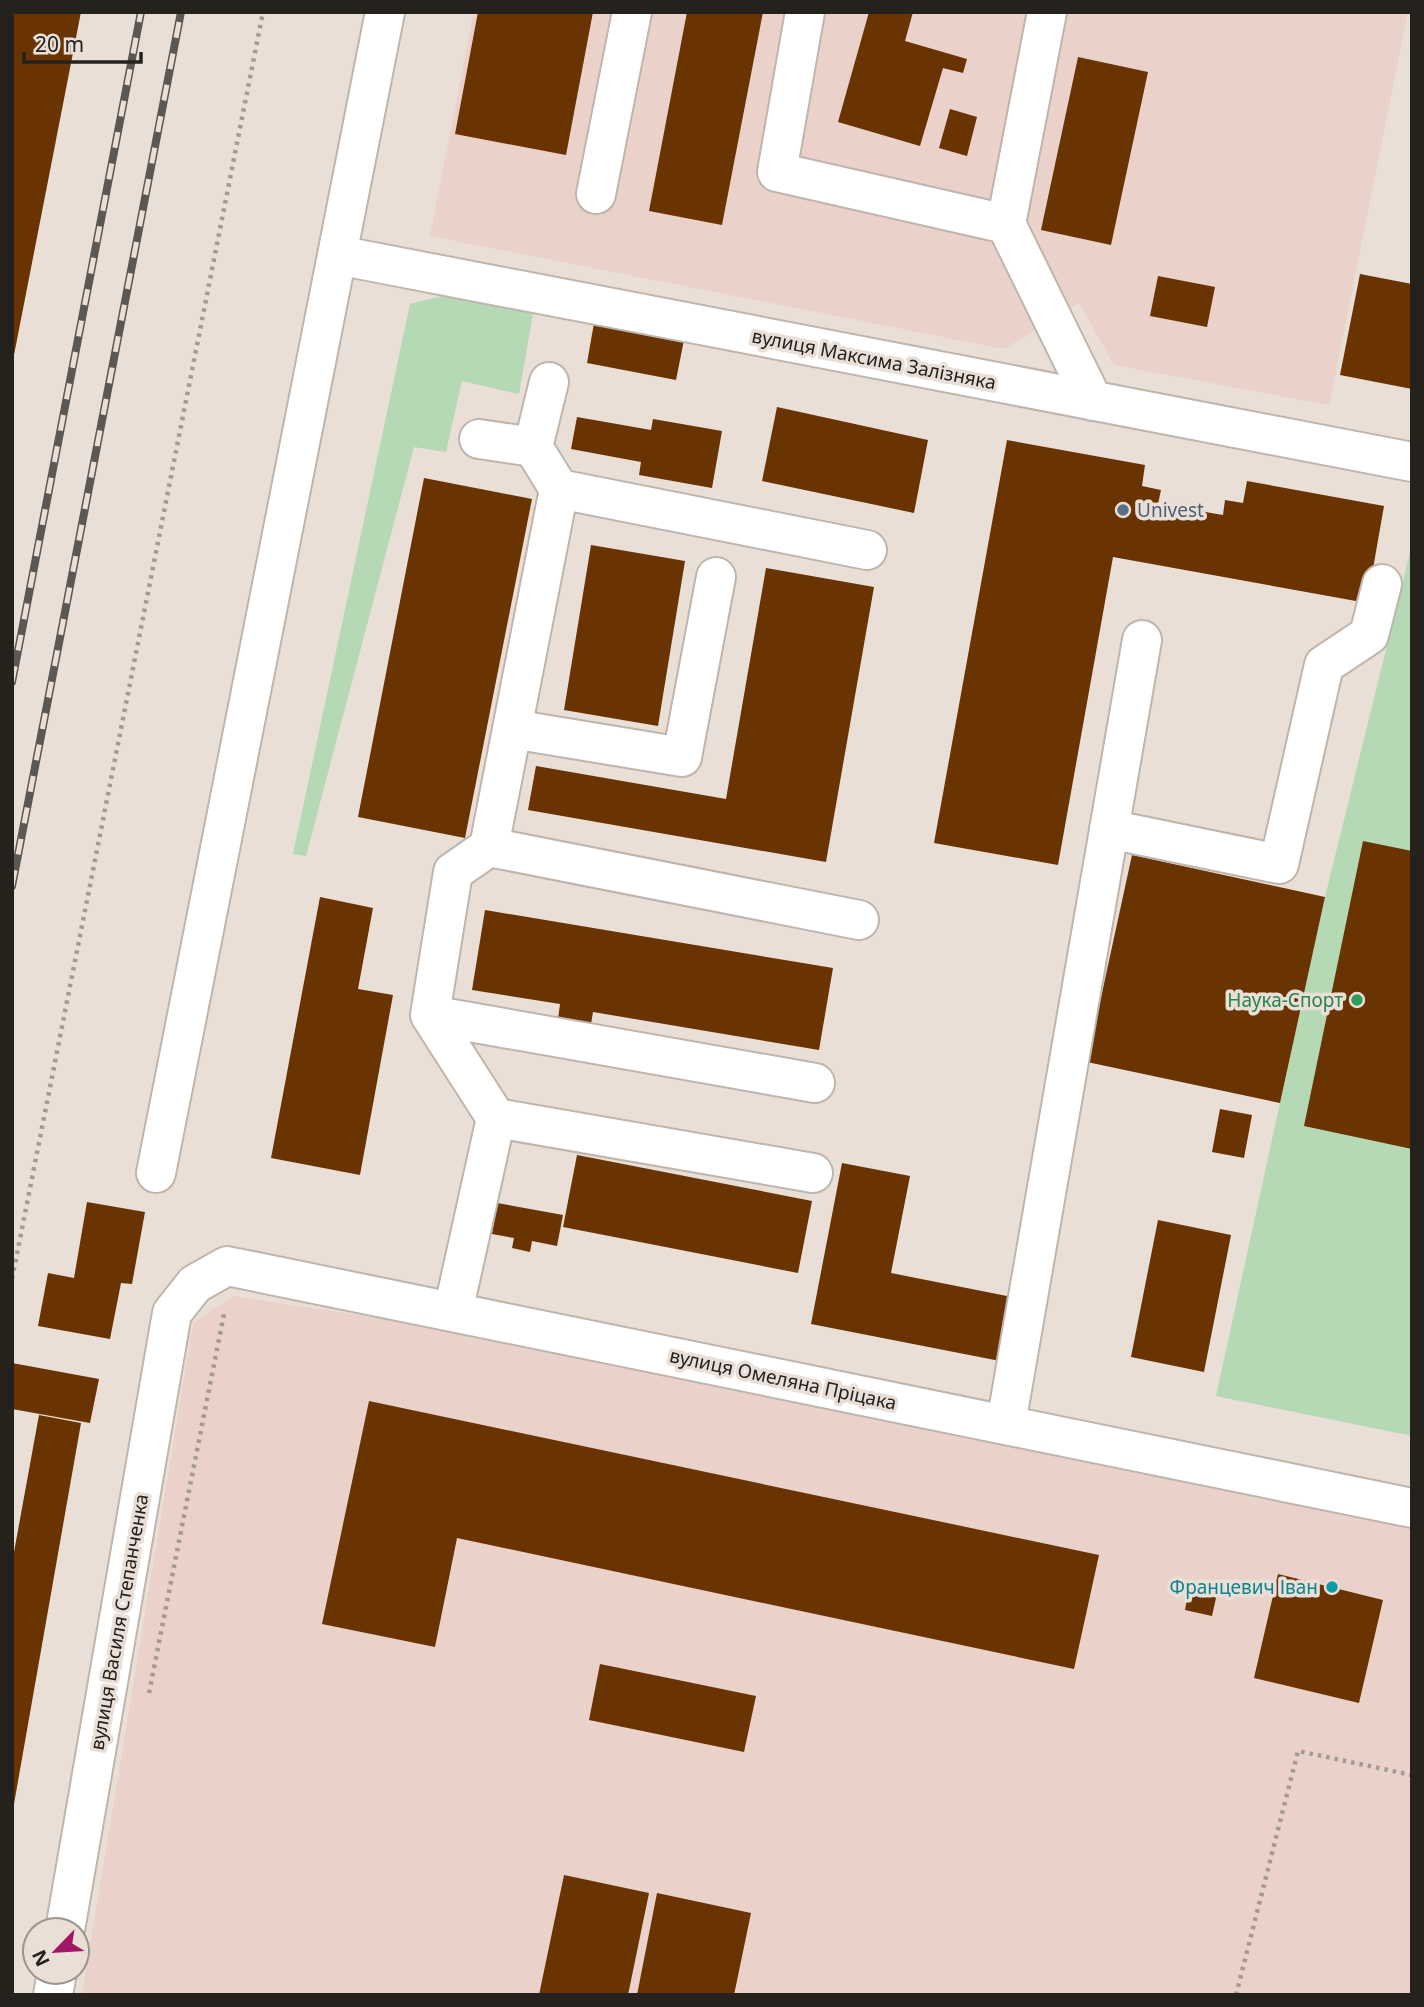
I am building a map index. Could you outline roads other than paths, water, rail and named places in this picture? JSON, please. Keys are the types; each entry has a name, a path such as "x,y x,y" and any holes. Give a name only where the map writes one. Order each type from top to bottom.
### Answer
{"street":[{"path":"156,1173 385,12"},
{"path":"596,194 632,12"},
{"path":"805,12 777,173 1006,224"},
{"path":"1047,12 1006,224 1093,401"},
{"name":"вулиця Максима Залізняка","path":"337,255 1412,462"},
{"path":"453,1312 496,1118 430,1015 453,872 489,847 559,489 533,447 550,382"},
{"path":"480,439 533,447"},
{"path":"559,489 867,550"},
{"path":"512,729 682,757 716,577"},
{"path":"1109,829 1279,864 1324,665 1368,635 1382,584"},
{"path":"1006,1424 1142,640"},
{"path":"489,847 859,920"},
{"path":"430,1015 815,1083"},
{"path":"496,1118 813,1173"},
{"name":"вулиця Омеляна Пріцака","path":"173,1313 195,1284 227,1266 1412,1508"},
{"name":"вулиця Василя Степанченка","path":"67,1916 173,1313"}],"railway":[{"path":"12,682 141,12"},
{"path":"12,886 181,12"}],"place":[{"name":"Univest","path":"1123,510"},
{"name":"Наука-Спорт","path":"1357,1000"},
{"name":"Францевич Іван","path":"1332,1587"}]}
